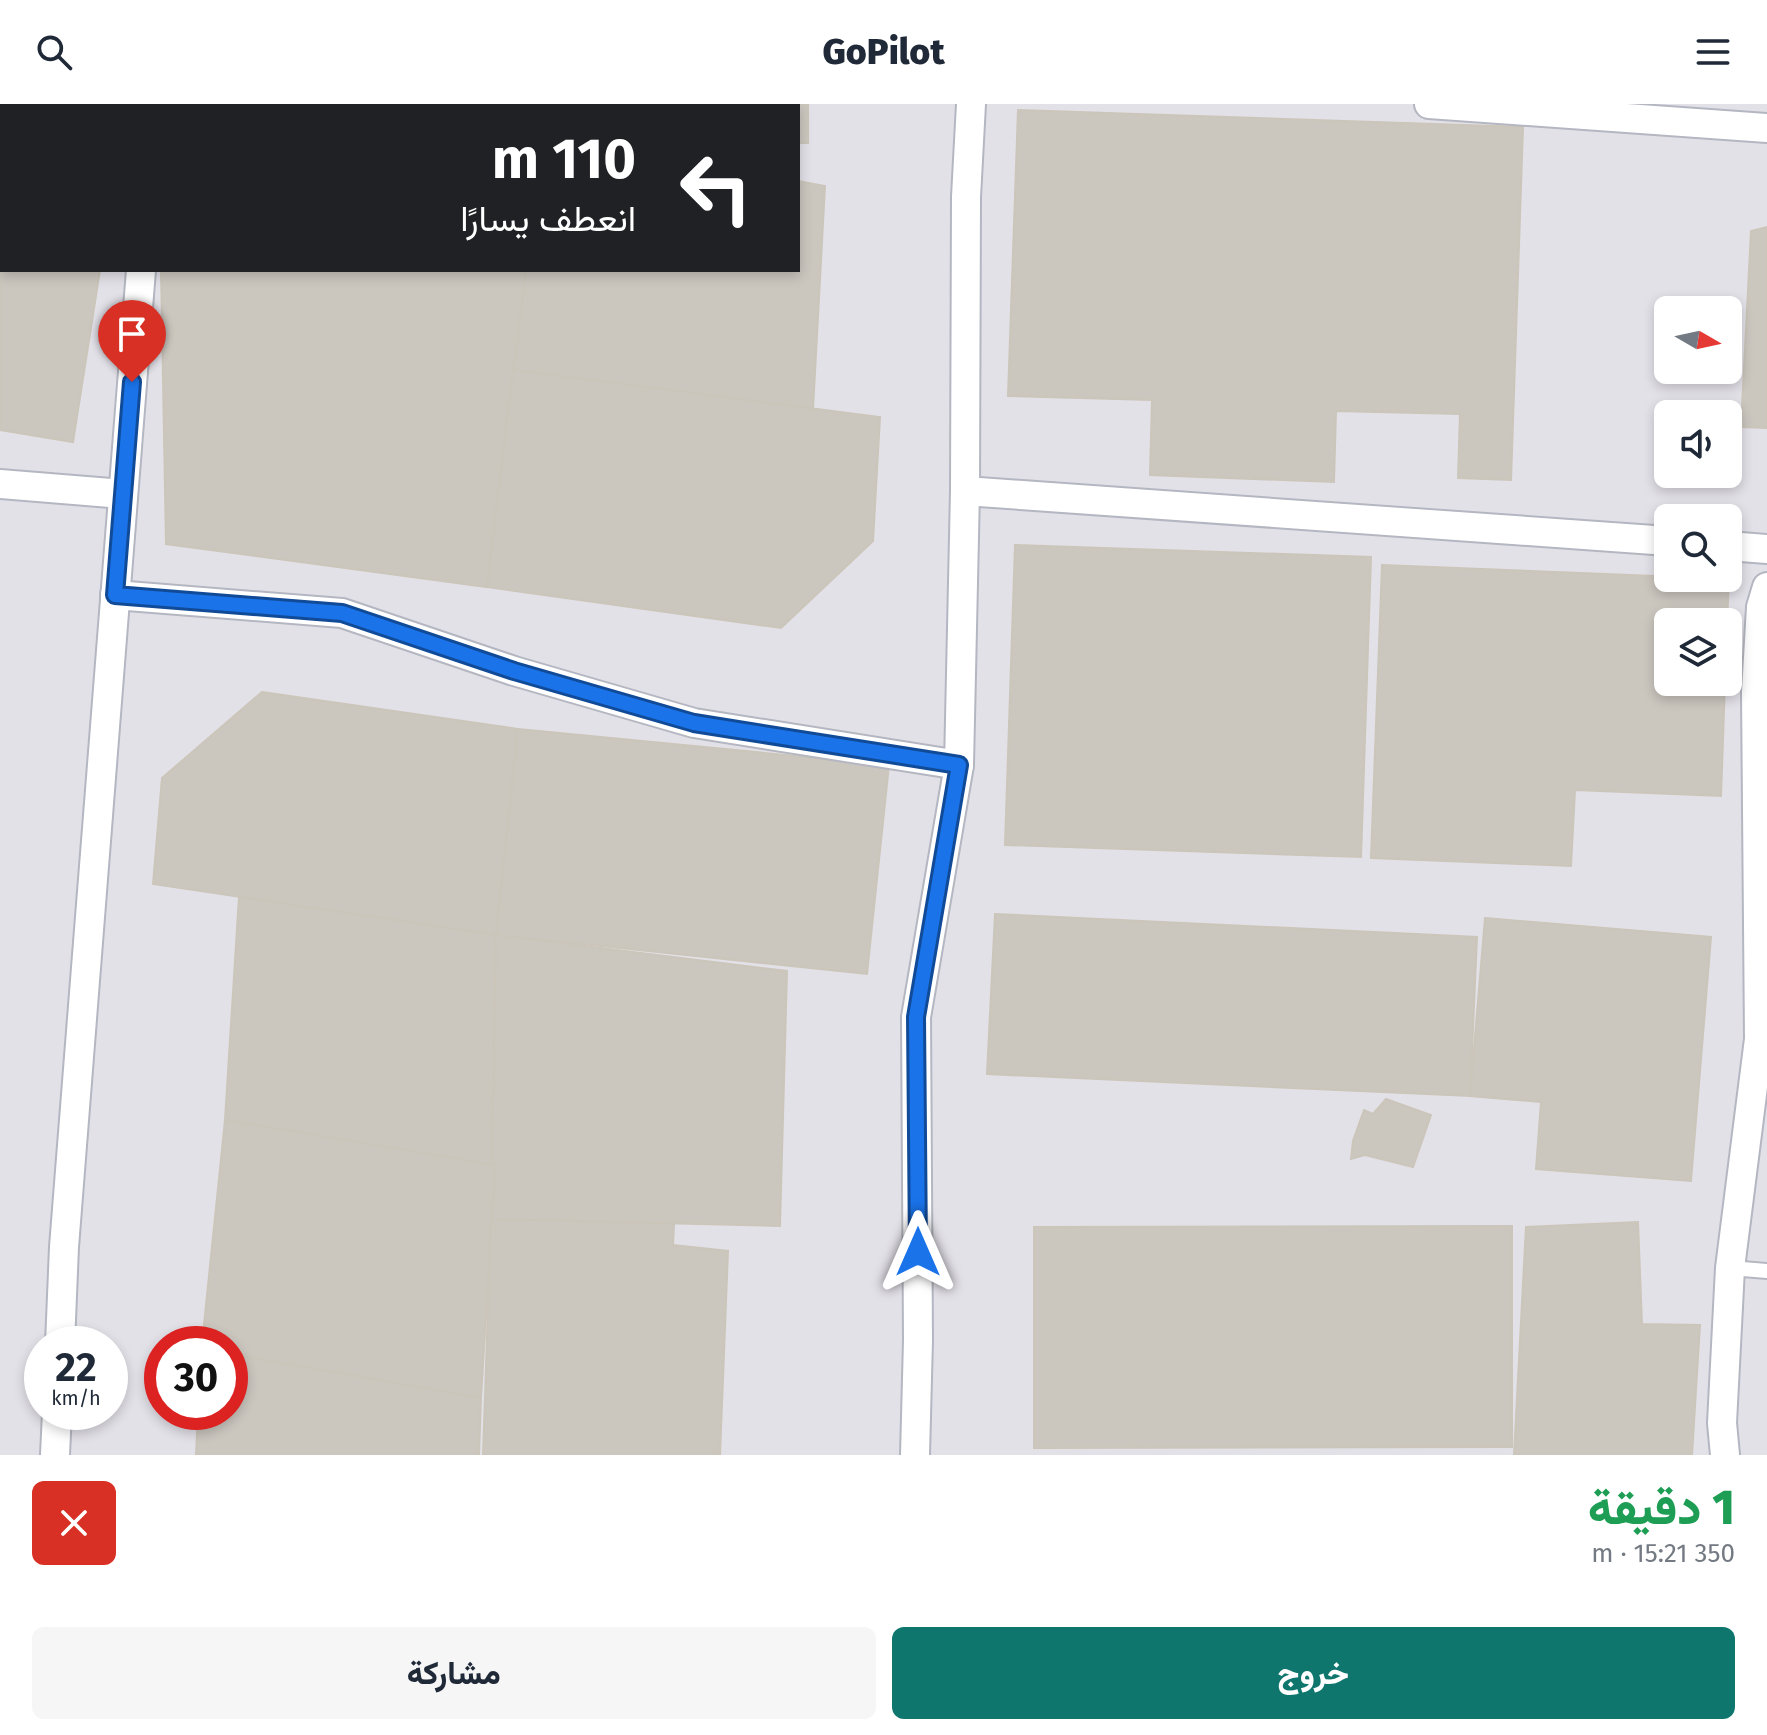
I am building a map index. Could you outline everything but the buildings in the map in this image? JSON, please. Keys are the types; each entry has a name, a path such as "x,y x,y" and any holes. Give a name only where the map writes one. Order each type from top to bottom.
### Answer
{"street":[{"path":"915,1455 918,1340 916,1017 959,765 965,491 966,197 971,104"},
{"path":"1429,104 1609,111 1767,128"},
{"path":"61,1326 64,1247 141,272"},
{"path":"0,484 123,494"},
{"path":"965,491 1654,540"},
{"path":"1742,547 1767,549"},
{"path":"1725,1455 1722,1423 1730,1268 1763,1039 1756,692 1761,607 1767,587"},
{"path":"115,595 342,613 514,671 694,723 959,765"},
{"path":"55,1455 56,1430"}],"lane":[{"path":"1730,1268 1767,1271"}],"shaded area":[{"path":"800,104 1767,104 1767,1455 0,1455 0,272 800,272"}],"route":[{"path":"132,382 115,595 342,613 514,671 694,723 959,765 916,1017 918,1252"}]}
